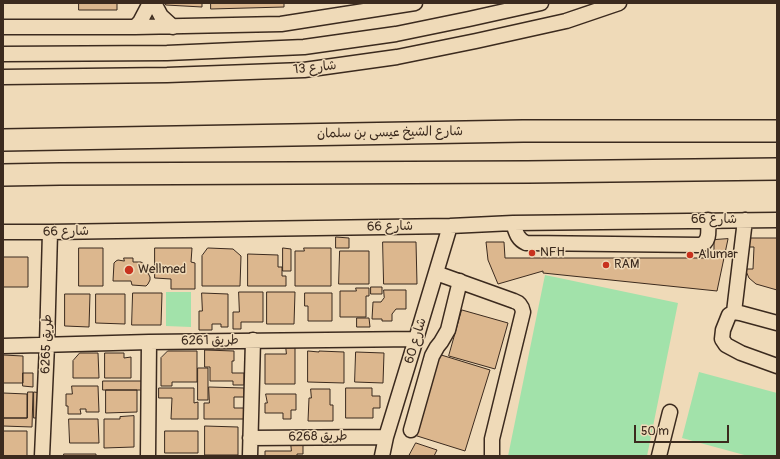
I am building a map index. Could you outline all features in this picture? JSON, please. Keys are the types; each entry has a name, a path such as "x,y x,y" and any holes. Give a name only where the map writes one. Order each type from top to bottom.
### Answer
{"highway":[{"name":"شارع الشيخ عيسى بن سلمان","path":"3,140 523,131 777,130"},
{"path":"3,175 777,169"}],"street":[{"path":"135,27 140,22 150,3"},
{"path":"154,3 161,16 173,27"},
{"path":"3,27 173,27 281,24 415,3"},
{"name":"شارع 13","path":"3,54 167,53 304,47 396,34 541,3"},
{"name":"شارع 13","path":"3,77 167,75 304,70 397,57 476,41 566,21 619,3"},
{"path":"513,223 517,236 526,243 700,245 708,239 708,220"},
{"path":"734,312 745,220"},
{"name":"شارع 66","path":"3,232 777,220"},
{"name":"شارع 60","path":"382,456 386,436 450,226"},
{"name":"طريق 6265","path":"42,456 50,232"},
{"path":"436,273 518,302 522,308 523,312 492,439 492,456"},
{"path":"411,430 432,356 448,330 460,281"},
{"path":"777,323 734,312 729,315 723,330 722,340 726,346 777,366"},
{"name":"طريق 6261","path":"3,346 253,340 416,339"},
{"path":"250,456 253,340"},
{"path":"148,456 149,342"},
{"path":"659,456 670,412"},
{"name":"طريق 6268","path":"250,438 386,436"}],"green space":[{"path":"545,275 678,303 647,456 508,456"},
{"path":"166,292 191,292 191,327 166,326"},
{"path":"699,372 777,393 777,456 748,456 682,438"}],"building":[{"path":"79,3 117,3 117,10 79,10"},
{"path":"166,3 202,3 202,7 166,5"},
{"path":"211,3 284,3 284,7 211,9"},
{"path":"336,237 349,238 349,248 336,248"},
{"path":"743,238 777,238 777,290 756,284 749,278 745,269 753,269 754,247 743,247"},
{"name":"RAM","path":"728,239 717,291 543,273 543,271 498,284 488,260 486,242 504,242 505,258 714,258 714,240"},
{"path":"383,242 416,242 417,284 384,284"},
{"path":"79,248 103,248 103,286 79,286"},
{"path":"155,248 192,248 191,262 195,263 195,289 171,289 171,279 155,278"},
{"path":"208,248 233,249 241,256 240,286 202,286 202,256"},
{"path":"283,248 291,249 291,271 283,271"},
{"path":"304,248 331,248 331,286 295,286 295,251 304,251"},
{"path":"340,251 369,251 369,284 339,284"},
{"path":"248,254 278,255 278,267 282,267 282,276 286,276 286,286 248,286"},
{"path":"3,257 28,257 28,287 3,287"},
{"name":"Wellmed","path":"124,258 133,258 133,262 141,262 146,266 145,273 148,273 150,280 146,286 132,285 131,281 113,281 114,263 118,260 124,261"},
{"path":"371,287 382,287 382,294 371,294"},
{"path":"356,288 369,288 369,296 366,296 366,317 340,317 340,291 356,291"},
{"path":"384,290 406,290 406,309 396,309 392,314 392,321 372,319 373,302 381,302 384,298"},
{"path":"239,292 263,292 263,322 241,322 241,329 233,329 233,312 239,312"},
{"path":"267,292 295,292 294,324 267,324"},
{"path":"133,293 162,293 161,325 132,325"},
{"path":"202,293 228,294 228,327 221,327 221,324 212,324 212,330 199,330 199,311 202,311"},
{"path":"305,293 332,293 332,321 308,321 308,306 305,306"},
{"path":"65,294 90,294 89,327 65,326"},
{"path":"96,294 125,294 125,324 96,323"},
{"path":"462,310 508,323 495,369 449,356"},
{"path":"357,318 369,318 370,327 357,327"},
{"path":"286,346 295,346 295,384 265,384 265,354 286,354"},
{"path":"205,350 234,351 232,373 244,373 244,385 233,385 233,381 210,381 210,367 205,367"},
{"path":"168,351 197,351 197,382 172,382 172,386 161,386 161,358"},
{"path":"308,351 344,352 344,383 308,382"},
{"path":"356,352 384,353 383,383 355,382"},
{"path":"80,353 98,353 99,378 73,378 73,361"},
{"path":"105,353 124,353 124,358 131,357 131,378 105,378"},
{"path":"438,354 490,370 465,451 414,435"},
{"path":"3,355 23,356 23,383 3,383"},
{"path":"198,368 208,368 208,400 198,400"},
{"path":"23,373 33,373 33,387 23,386"},
{"path":"103,381 143,381 143,390 103,390"},
{"path":"72,386 98,386 99,412 86,412 86,409 80,409 81,414 68,414 66,394 72,394"},
{"path":"209,387 244,388 244,397 234,397 234,408 244,408 244,419 204,419 204,403 209,403"},
{"path":"159,388 194,388 194,403 198,402 198,419 171,419 172,398 159,398"},
{"path":"346,388 372,388 372,396 380,396 380,408 373,408 373,418 346,418"},
{"path":"311,389 330,389 330,405 333,405 333,421 308,421"},
{"path":"106,390 137,390 137,412 106,413"},
{"path":"28,392 33,392 32,427 3,426 3,418 27,418"},
{"path":"34,392 41,393 40,418 34,418"},
{"path":"3,393 27,394 27,418 3,418"},
{"path":"266,394 296,394 296,410 291,410 291,419 283,419 283,413 265,413 265,403 267,403"},
{"path":"134,416 134,447 104,448 104,419 120,419 120,417"},
{"path":"69,419 98,419 99,443 70,443"},
{"path":"205,426 238,427 238,455 205,455"},
{"path":"3,431 27,431 27,456 3,456"},
{"path":"165,431 198,431 198,453 165,453"},
{"path":"291,443 303,443 303,454 297,454 297,456 265,456 265,451 291,451"},
{"path":"416,443 437,450 434,456 409,456"},
{"path":"64,454 96,454 96,456 64,456"}],"place":[{"name":"NFH","path":"532,253"},
{"name":"Alumar","path":"690,255"},
{"name":"RAM","path":"606,265"},
{"name":"Wellmed","path":"129,270"}]}
